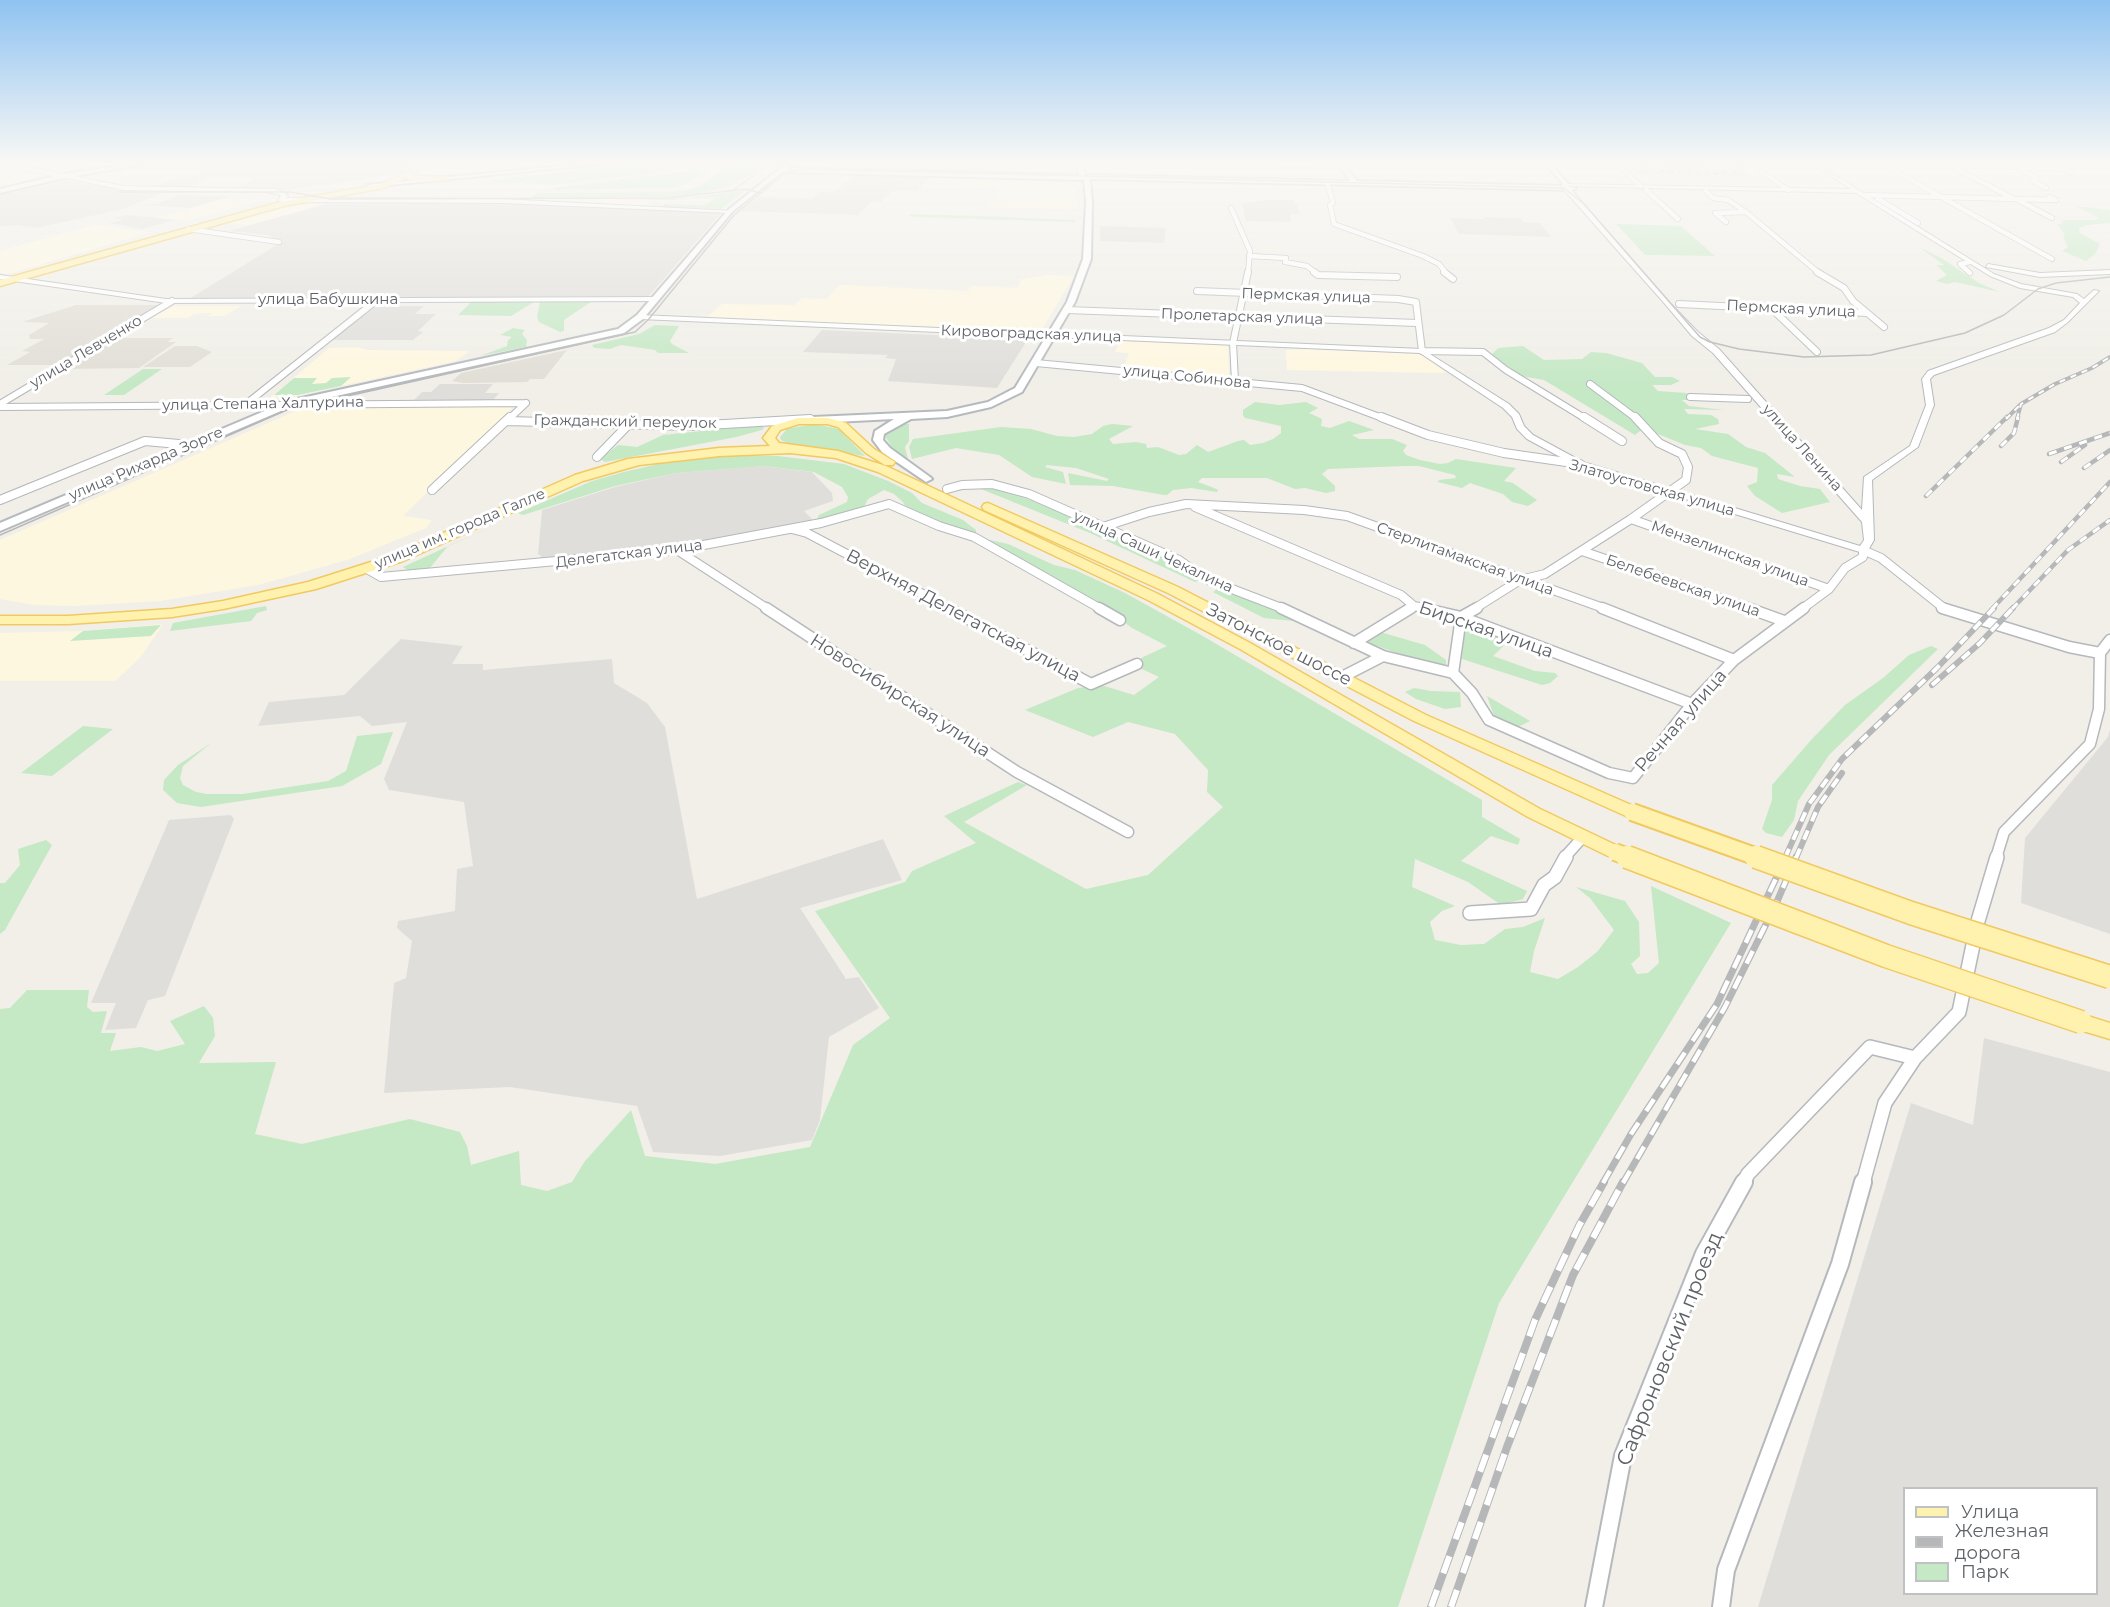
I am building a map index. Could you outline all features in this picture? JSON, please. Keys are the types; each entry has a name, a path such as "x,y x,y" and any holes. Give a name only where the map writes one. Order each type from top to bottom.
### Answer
{"main road":[{"path":"3,279 152,236"},
{"path":"3,279 164,236"},
{"path":"640,317 708,236"},
{"path":"926,479 886,450 878,437 879,432 898,420 973,409 1019,390 1067,310 1078,287 1087,259 1088,236"},
{"path":"59,262 69,263"},
{"name":"улица Рихарда Зорге","path":"0,527 190,445 292,404 596,338 629,327 640,317"},
{"path":"814,420 932,415"},
{"path":"856,439 857,428 867,423 907,416"},
{"name":"Затонское шоссе","path":"814,420 839,424 880,458 1173,590 1420,718 1501,756 1632,812 1869,898 2110,977"},
{"name":"улица им. города Галле","path":"0,620 68,620 172,613 223,605 311,586 398,558 579,478 632,462 751,438 788,423 814,420"},
{"path":"776,428 769,436 772,443 790,449"},
{"name":"улица им. города Галле","path":"632,462 719,452 790,449 856,460 909,482"},
{"name":"Затонское шоссе","path":"909,482 1153,597 1255,651 1495,792 1582,838 1742,902 1929,971 2110,1031"}],"street":[{"path":"237,236 279,242"},
{"path":"1235,381 1233,343 1245,294 1250,251 1243,236"},
{"path":"1367,236 1439,264 1443,271 1453,279"},
{"name":"улица Ленина","path":"1609,236 1695,334 1716,351"},
{"name":"улица Ленина","path":"1618,236 1679,304 1759,401 1867,521"},
{"path":"1775,236 1820,274 1844,288 1848,297 1884,327"},
{"path":"1929,236 1992,275 2020,286 2084,304"},
{"path":"2010,236 2052,259"},
{"path":"1611,239 1621,239"},
{"path":"1249,256 1286,258 1285,262 1307,266 1318,275 1397,277"},
{"path":"1960,256 1997,268 2032,274 2065,276 2110,272"},
{"path":"1970,262 1960,264 1970,273"},
{"name":"улица Бабушкина","path":"3,279 148,300 172,301 654,299"},
{"path":"2020,286 2066,293 2080,297 2084,304"},
{"name":"Пермская улица","path":"1197,291 1398,299 1416,302 1417,324"},
{"path":"2066,293 2099,291 2052,330 1931,373 1926,379 1930,405 1914,447 1867,479 1869,540 1863,550 1881,558 1944,609 2100,653"},
{"path":"246,405 376,300"},
{"name":"улица Левченко","path":"0,405 172,301"},
{"name":"Пермская улица","path":"1679,304 1867,313"},
{"path":"1771,308 1817,352"},
{"name":"Пролетарская улица","path":"1067,310 1417,324"},
{"name":"Кировоградская улица","path":"640,317 1422,351"},
{"path":"1417,324 1422,351 1506,406 1530,437 1580,464"},
{"path":"1422,351 1482,352 1506,370 1622,441"},
{"name":"улица Собинова","path":"1036,363 1109,369 1132,374 1302,388 1337,399"},
{"path":"1453,673 1461,617 1520,580 1545,574 1670,493 1686,480 1688,467 1682,454 1659,443 1635,417 1590,384"},
{"path":"1690,397 1759,401"},
{"name":"Златоустовская улица","path":"1337,399 1437,437 1504,453 1580,464 1863,550"},
{"name":"улица Степана Халтурина","path":"0,405 526,403 507,421"},
{"name":"Гражданский переулок","path":"507,421 690,426 814,420"},
{"path":"432,490 507,421"},
{"path":"759,421 768,422 776,428"},
{"path":"597,458 629,424"},
{"path":"0,500 145,441 190,445"},
{"name":"улица Саши Чекалина","path":"947,489 962,485 992,484 1029,495 1179,560 1206,579 1296,614 1383,656 1453,673"},
{"name":"Делегатская улица","path":"367,569 381,577 677,550 820,523 889,504 939,526 974,537 1120,620"},
{"name":"Стерлитамакская улица","path":"1103,527 1149,512 1186,504 1304,510 1347,516 1616,614 1734,660"},
{"name":"Бирская улица","path":"1186,504 1401,595 1414,606 1461,617 1692,704"},
{"name":"Мензелинская улица","path":"1631,519 1829,589"},
{"name":"Верхняя Делегатская улица","path":"789,528 807,533 1091,684 1137,664"},
{"name":"Новосибирская улица","path":"677,550 1017,772 1128,832"},
{"name":"Речная улица","path":"1453,673 1472,693 1489,720 1609,773 1633,778 1692,704 1734,660 1829,589 1845,568 1863,557 1863,550"},
{"name":"Белебеевская улица","path":"1582,551 1784,621"},
{"path":"1354,642 1414,606"},
{"path":"1721,1607 1726,1570 1840,1264 1885,1103 1915,1058 1959,1012 1977,921 2004,832 2090,744 2099,709 2100,653 2110,640"},
{"path":"1342,677 1383,656"},
{"path":"1470,913 1531,909 1544,885 1555,876 1561,861 1582,838"},
{"name":"Сафроновский проезд","path":"1594,1607 1623,1456 1704,1254 1748,1174 1870,1047 1915,1058"}],"shaded area":[{"path":"55,236 136,236 11,273 0,273 0,251"},
{"path":"270,236 701,236 649,296 189,299 283,241 275,240"},
{"path":"1100,236 1165,236 1164,243 1100,241"},
{"path":"1048,275 1074,276 1041,331 706,318 722,304 794,305 802,298 827,299 839,285 967,291 972,286 1017,288 1022,279"},
{"path":"76,305 161,305 119,330 106,333 113,334 61,365 7,365 30,352 22,351 44,339 30,339 29,335 49,323 22,322"},
{"path":"174,306 241,306 224,316 208,316 212,313 204,313 194,314 188,318 151,318"},
{"path":"377,306 424,306 415,314 436,314 418,331 423,332 413,340 330,340"},
{"path":"822,330 1028,339 997,388 888,381 896,359 885,358 888,355 803,352"},
{"path":"116,338 173,338 167,342 176,342 139,368 65,369"},
{"path":"1120,341 1228,345 1229,375 1123,370 1129,353 1115,352"},
{"path":"175,346 197,346 212,352 190,367 143,367"},
{"path":"357,347 367,350 470,351 456,361 291,397 271,397 329,348"},
{"path":"567,350 544,379 530,379 527,382 464,383 452,381 461,373"},
{"path":"1286,350 1420,354 1446,372 1287,370"},
{"path":"440,384 493,384 485,393 499,393 492,401 413,401 422,392 431,392"},
{"path":"313,407 513,407 403,516 432,520 426,528 347,560 258,585 160,601 75,606 35,605 0,599 0,540 298,410"},
{"path":"763,466 812,472 832,493 833,501 804,511 813,520 784,527 691,546 540,561 541,555 538,555 542,510 615,487 676,473"},
{"path":"163,624 140,658 115,681 0,681 0,633 83,631"},
{"path":"401,639 463,646 452,664 483,664 483,670 612,659 614,683 647,703 665,727 697,899 883,839 902,880 800,908 846,979 859,977 879,1008 829,1037 820,1120 812,1140 720,1156 653,1152 637,1106 510,1087 384,1093 394,983 406,978 412,941 397,928 398,921 455,911 457,869 473,866 464,802 389,790 384,779 407,722 372,726 360,716 258,726 269,702 344,695"},
{"path":"2110,729 2110,934 2021,903 2025,838 2108,737"},
{"path":"231,815 234,819 165,996 148,1000 136,1028 105,1030 116,1003 91,1003 169,820"},
{"path":"1984,1038 2110,1072 2110,1607 1758,1607 1911,1103 1973,1125"}],"green space":[{"path":"1627,236 1692,236 1715,256 1645,255"},
{"path":"2085,236 2100,244 2095,254 2086,261 2062,251 2068,247 2063,237"},
{"path":"1919,247 1943,259 1979,283 2000,292 1955,282 1947,284 1936,281 1947,275 1936,265 1944,265"},
{"path":"471,302 534,302 511,316 458,315"},
{"path":"540,302 591,302 564,320 564,331 560,332 539,322 537,317"},
{"path":"655,325 679,326 670,341 689,353 658,353 655,350 621,345 610,349 594,348 592,345 639,334"},
{"path":"513,328 525,330 522,334 527,340 526,347 480,356 507,346 508,340 512,337 500,335"},
{"path":"1523,346 1544,360 1582,359 1591,352 1606,353 1642,363 1655,377 1672,377 1680,381 1671,385 1652,385 1658,391 1686,393 1694,400 1682,400 1689,406 1724,410 1684,409 1688,414 1711,415 1718,419 1719,424 1695,429 1728,434 1746,447 1765,453 1795,477 1777,474 1778,479 1820,489 1830,502 1782,513 1755,496 1747,486 1757,482 1758,468 1712,456 1701,448 1685,445 1653,432 1640,431 1635,435 1544,380 1521,376 1491,355 1498,348"},
{"path":"143,369 162,369 124,395 104,395"},
{"path":"351,377 341,386 298,395 274,395 294,378 317,378 312,384 326,383 332,378"},
{"path":"1255,402 1279,405 1306,402 1318,408 1309,413 1322,419 1321,426 1330,428 1349,421 1374,430 1352,435 1359,439 1392,439 1407,445 1403,451 1406,455 1420,460 1440,464 1456,459 1516,468 1504,481 1513,483 1537,500 1528,506 1512,502 1503,494 1470,483 1462,488 1438,482 1456,478 1455,475 1419,466 1328,469 1322,474 1335,486 1335,491 1326,493 1305,488 1295,489 1267,478 1202,478 1198,482 1218,490 1217,492 1191,488 1173,490 1164,495 1113,486 1070,485 1068,473 1107,481 1109,479 1076,468 1047,465 1045,467 1063,472 1066,484 1032,477 999,455 956,448 912,459 909,447 913,439 1001,427 1031,429 1057,436 1074,437 1092,434 1103,426 1112,424 1133,426 1109,439 1113,444 1136,442 1146,444 1147,448 1158,447 1179,455 1186,454 1197,445 1208,452 1244,440 1250,445 1263,443 1281,433 1281,426 1245,418 1243,410"},
{"path":"902,423 909,424 909,441 905,447 908,459 894,451 885,436 891,429"},
{"path":"814,424 839,429 865,456 793,446 781,440 780,437 787,429"},
{"path":"760,425 764,428 762,430 736,437 605,462 600,459 618,445 637,447 663,435"},
{"path":"716,456 778,456 844,464 888,481 912,493 922,503 963,520 976,530 976,535 941,525 906,508 894,494 884,490 868,499 864,507 823,520 817,519 819,515 847,502 848,497 842,487 814,472 764,466 676,473 615,486 523,515 518,513 592,481 671,461"},
{"path":"976,487 986,487 1031,500 1174,562 1201,579 1195,582 1090,533"},
{"path":"499,523 448,547 448,546"},
{"path":"981,538 1008,544 1054,565 1075,570 1125,593 1482,800 1482,817 1520,839 1518,845 1491,836 1461,861 1527,891 1523,899 1501,905 1468,882 1415,859 1412,887 1455,906 1442,911 1430,922 1435,940 1461,945 1484,944 1505,929 1523,927 1545,918 1530,972 1558,979 1597,952 1614,930 1590,898 1576,887 1625,901 1639,922 1640,956 1631,964 1637,974 1648,973 1659,963 1651,886 1731,923 1499,1303 1398,1607 0,1607 0,1009 10,1008 27,990 89,990 87,1007 93,1012 107,1011 101,1033 116,1033 110,1051 141,1047 157,1051 185,1044 170,1021 204,1006 213,1018 215,1036 199,1063 276,1062 255,1134 302,1144 410,1119 460,1132 467,1146 471,1165 519,1151 521,1185 547,1191 572,1182 585,1161 631,1110 645,1156 715,1164 810,1147 853,1045 890,1018 815,911 905,882 912,871 976,843 944,816 1018,782 1027,785 964,822 1086,889 1148,875 1223,807 1207,792 1208,770 1175,734 1128,722 1093,737 1025,710 1078,688 1101,685 1134,695 1159,677 1142,669 1141,658 1167,646 1132,628 1103,606"},
{"path":"448,547 429,569 409,571 403,567"},
{"path":"1220,587 1294,615 1303,622 1264,618 1213,592"},
{"path":"266,606 267,610 257,613 251,621 170,631 173,623"},
{"path":"1464,619 1512,638 1493,656 1535,671 1555,673 1558,676 1550,683 1542,685 1462,659"},
{"path":"161,625 151,636 70,641 83,631"},
{"path":"1380,632 1425,645 1446,660 1446,664 1442,666 1415,660 1367,642"},
{"path":"1931,646 1938,649 1829,755 1798,801 1794,820 1782,837 1766,833 1762,829 1772,800 1772,785 1812,739 1845,705 1883,678 1909,655"},
{"path":"1414,688 1460,692 1461,707 1445,709 1416,699 1405,692"},
{"path":"1487,696 1530,721 1516,728 1495,719"},
{"path":"83,726 113,729 52,776 21,773"},
{"path":"393,732 381,764 342,786 201,807 177,803 163,790 164,780 178,765 211,743 183,766 180,778 183,785 196,792 207,794 243,794 328,781 346,771 357,736"},
{"path":"46,840 52,845 5,930 0,934 0,883 5,883 20,865 18,849"}],"tram line":[{"path":"0,535 289,409 635,332 648,320 717,236"},
{"path":"1612,236 1700,337 1710,342 1739,349 1804,357 1871,355 1965,333 2004,315 2038,289 2056,283 2110,277"}],"railway":[{"path":"2021,404 2055,384 2092,368 2110,357"},
{"path":"2006,419 2021,404"},
{"path":"2017,419 2021,404"},
{"path":"1926,496 2007,417"},
{"path":"2001,446 2014,433 2018,417"},
{"path":"2049,454 2110,433"},
{"path":"2061,462 2085,445"},
{"path":"2084,468 2110,450"},
{"path":"1992,609 2110,482"},
{"path":"2012,609 2068,550 2110,520"},
{"path":"1785,858 1809,804 1842,759 1937,668 1994,608"},
{"path":"1932,685 1980,643 2013,608"},
{"path":"1796,858 1818,807 1842,773"},
{"path":"1603,1183 1631,1134 1717,1004 1786,857"},
{"path":"1623,1183 1725,1007 1776,904 1796,857"},
{"path":"1431,1607 1535,1320 1579,1226 1604,1182"},
{"path":"1451,1607 1507,1447 1573,1275 1623,1182"}]}
